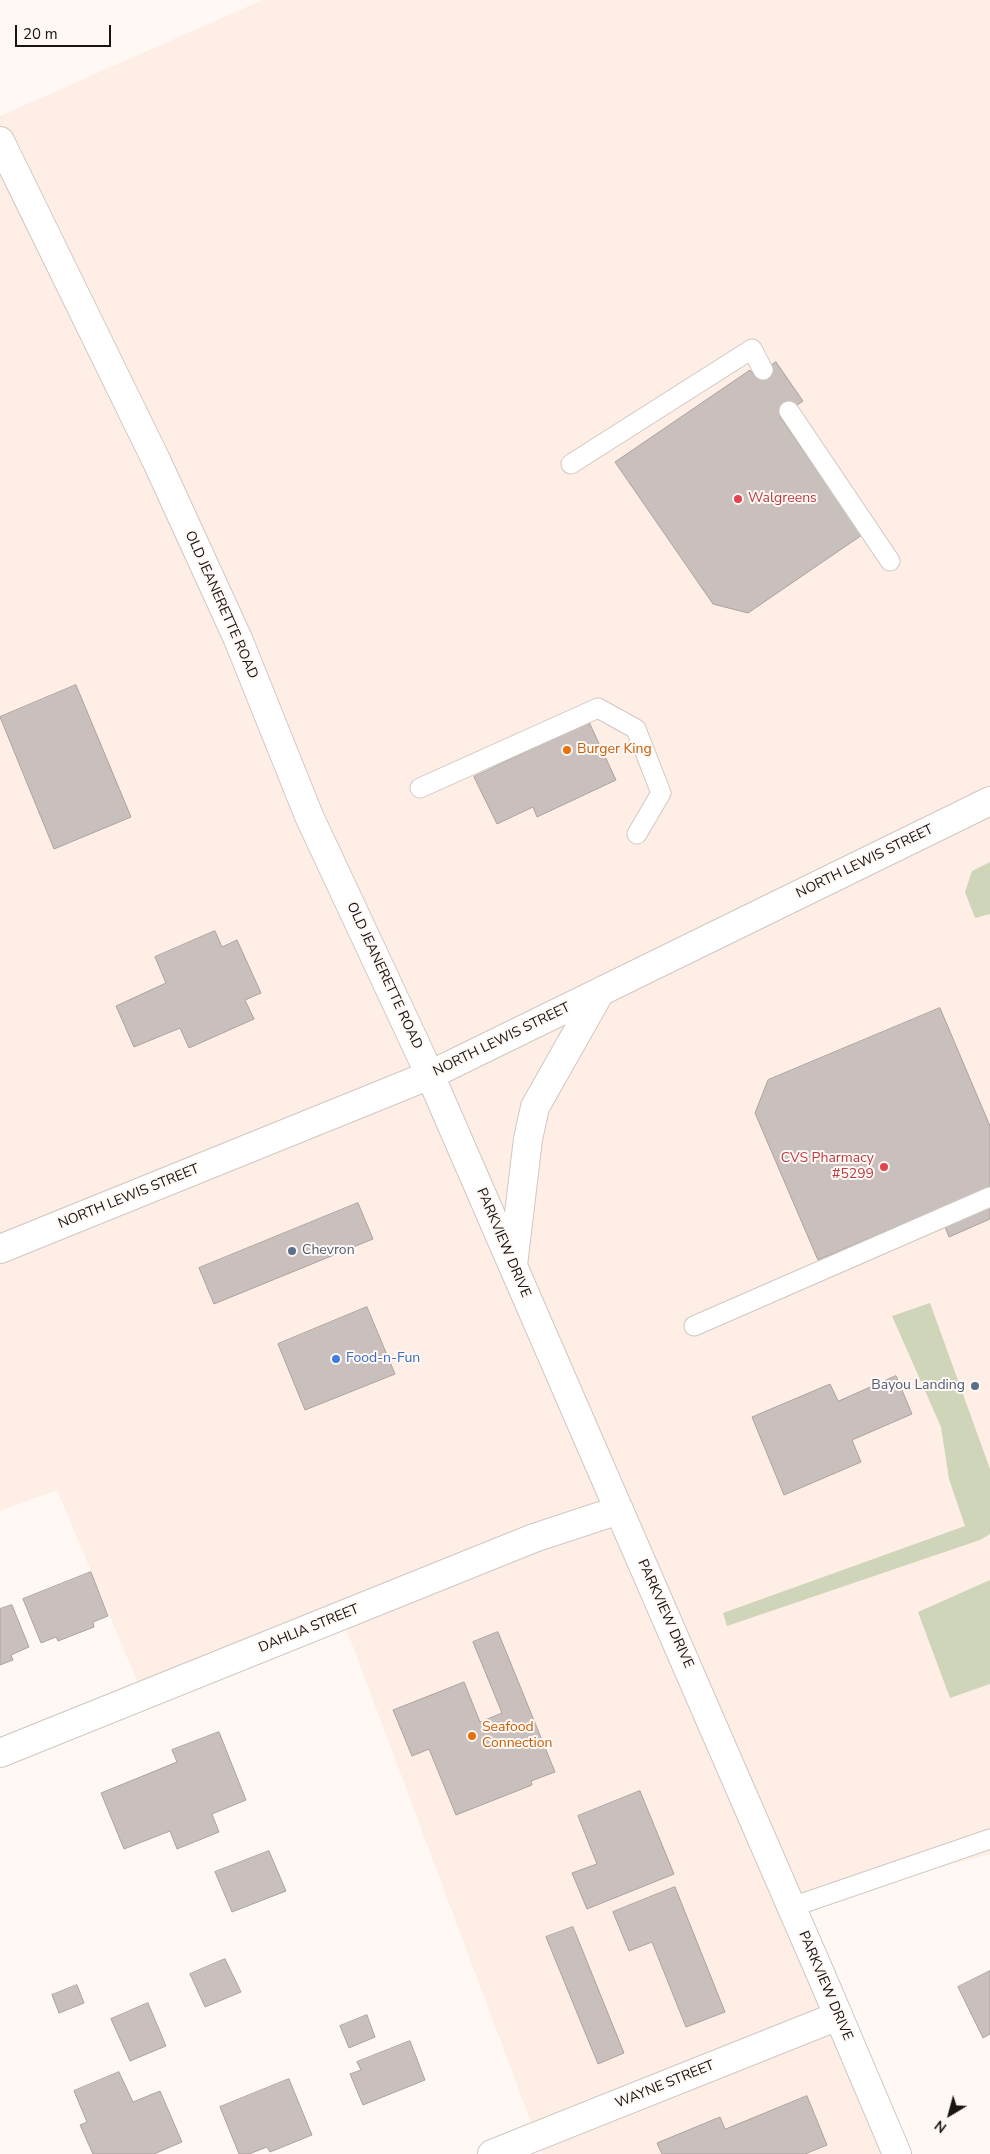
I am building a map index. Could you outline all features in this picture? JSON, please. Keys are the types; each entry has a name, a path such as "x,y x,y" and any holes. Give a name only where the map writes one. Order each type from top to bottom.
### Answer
{"main road":[{"name":"OLD JEANERETTE ROAD","path":"0,141 157,462 238,639 309,816 430,1076"},
{"name":"NORTH LEWIS STREET","path":"0,1249 430,1076 990,801"},
{"path":"513,1266 528,1139 535,1107 600,992"},
{"name":"PARKVIEW DRIVE","path":"430,1076 792,1907 897,2154"},
{"name":"DAHLIA STREET","path":"0,1753 534,1538 619,1510"},
{"name":"WAYNE STREET","path":"492,2154 838,2016"}],"lane":[{"path":"571,464 752,349 763,370"},
{"path":"789,411 890,561"},
{"path":"420,788 598,708 636,729 661,793 637,834"},
{"path":"694,1326 990,1197"},
{"path":"792,1907 990,1839"}],"shaded area":[{"path":"263,0 990,0 990,1854 792,1907 899,2154 543,2154 337,1604 138,1683 57,1490 0,1511 0,116"}],"green space":[{"path":"990,862 990,914 975,918 965,892 972,871"},
{"path":"930,1303 990,1469 990,1534 980,1540 727,1626 723,1613 965,1526 949,1479 941,1427 892,1316"},
{"path":"990,1580 990,1684 950,1698 918,1612"}],"building":[{"name":"Walgreens","path":"776,362 803,401 780,417 862,535 748,613 713,604 615,462 750,370 755,376"},
{"path":"76,685 131,817 54,849 0,717"},
{"name":"Burger King","path":"589,722 616,780 537,817 533,807 497,824 474,777"},
{"path":"215,931 222,947 237,940 261,993 245,1000 254,1019 189,1048 180,1028 134,1047 116,1006 166,983 155,957"},
{"name":"CVS Pharmacy #5299","path":"940,1008 990,1126 990,1219 949,1237 938,1209 818,1260 755,1113 768,1080"},
{"name":"Chevron","path":"358,1203 373,1239 214,1304 199,1268"},
{"name":"Food-n-Fun","path":"367,1307 395,1374 305,1410 278,1344"},
{"path":"896,1376 912,1414 852,1440 861,1462 784,1495 752,1417 830,1384 838,1401"},
{"path":"91,1572 108,1616 93,1622 94,1627 58,1641 56,1637 41,1643 23,1599"},
{"path":"12,1605 29,1647 11,1655 13,1660 0,1665 0,1609"},
{"name":"Seafood Connection","path":"498,1632 555,1772 531,1781 532,1785 456,1815 429,1749 412,1756 393,1710 464,1682 480,1722 502,1713 473,1642"},
{"path":"219,1732 246,1800 212,1814 219,1832 177,1849 170,1831 124,1849 101,1793 177,1762 172,1750"},
{"path":"640,1791 674,1874 587,1909 572,1873 597,1864 578,1816"},
{"path":"269,1851 286,1891 232,1912 215,1872"},
{"path":"675,1887 725,2012 686,2027 652,1942 629,1951 613,1912"},
{"path":"573,1927 624,2053 598,2064 546,1937"},
{"path":"225,1959 241,1992 205,2007 190,1974"},
{"path":"990,1971 990,2034 983,2038 958,1987"},
{"path":"77,1985 84,2003 59,2013 52,1995"},
{"path":"148,2003 166,2046 130,2061 111,2019"},
{"path":"367,2015 375,2037 349,2048 340,2026"},
{"path":"410,2041 425,2080 363,2105 350,2074 361,2070 357,2062"},
{"path":"119,2072 133,2102 160,2091 182,2142 154,2154 93,2154 80,2125 87,2122 74,2091"},
{"path":"289,2079 312,2135 270,2152 267,2147 249,2154 239,2154 220,2107"},
{"path":"807,2096 827,2145 805,2154 662,2154 657,2143 720,2117 725,2129"}],"place":[{"name":"Walgreens","path":"738,499"},
{"name":"Burger King","path":"567,750"},
{"name":"CVS Pharmacy #5299","path":"884,1167"},
{"name":"Chevron","path":"292,1251"},
{"name":"Food-n-Fun","path":"336,1359"},
{"name":"Bayou Landing","path":"975,1386"},
{"name":"Seafood Connection","path":"472,1736"}]}
